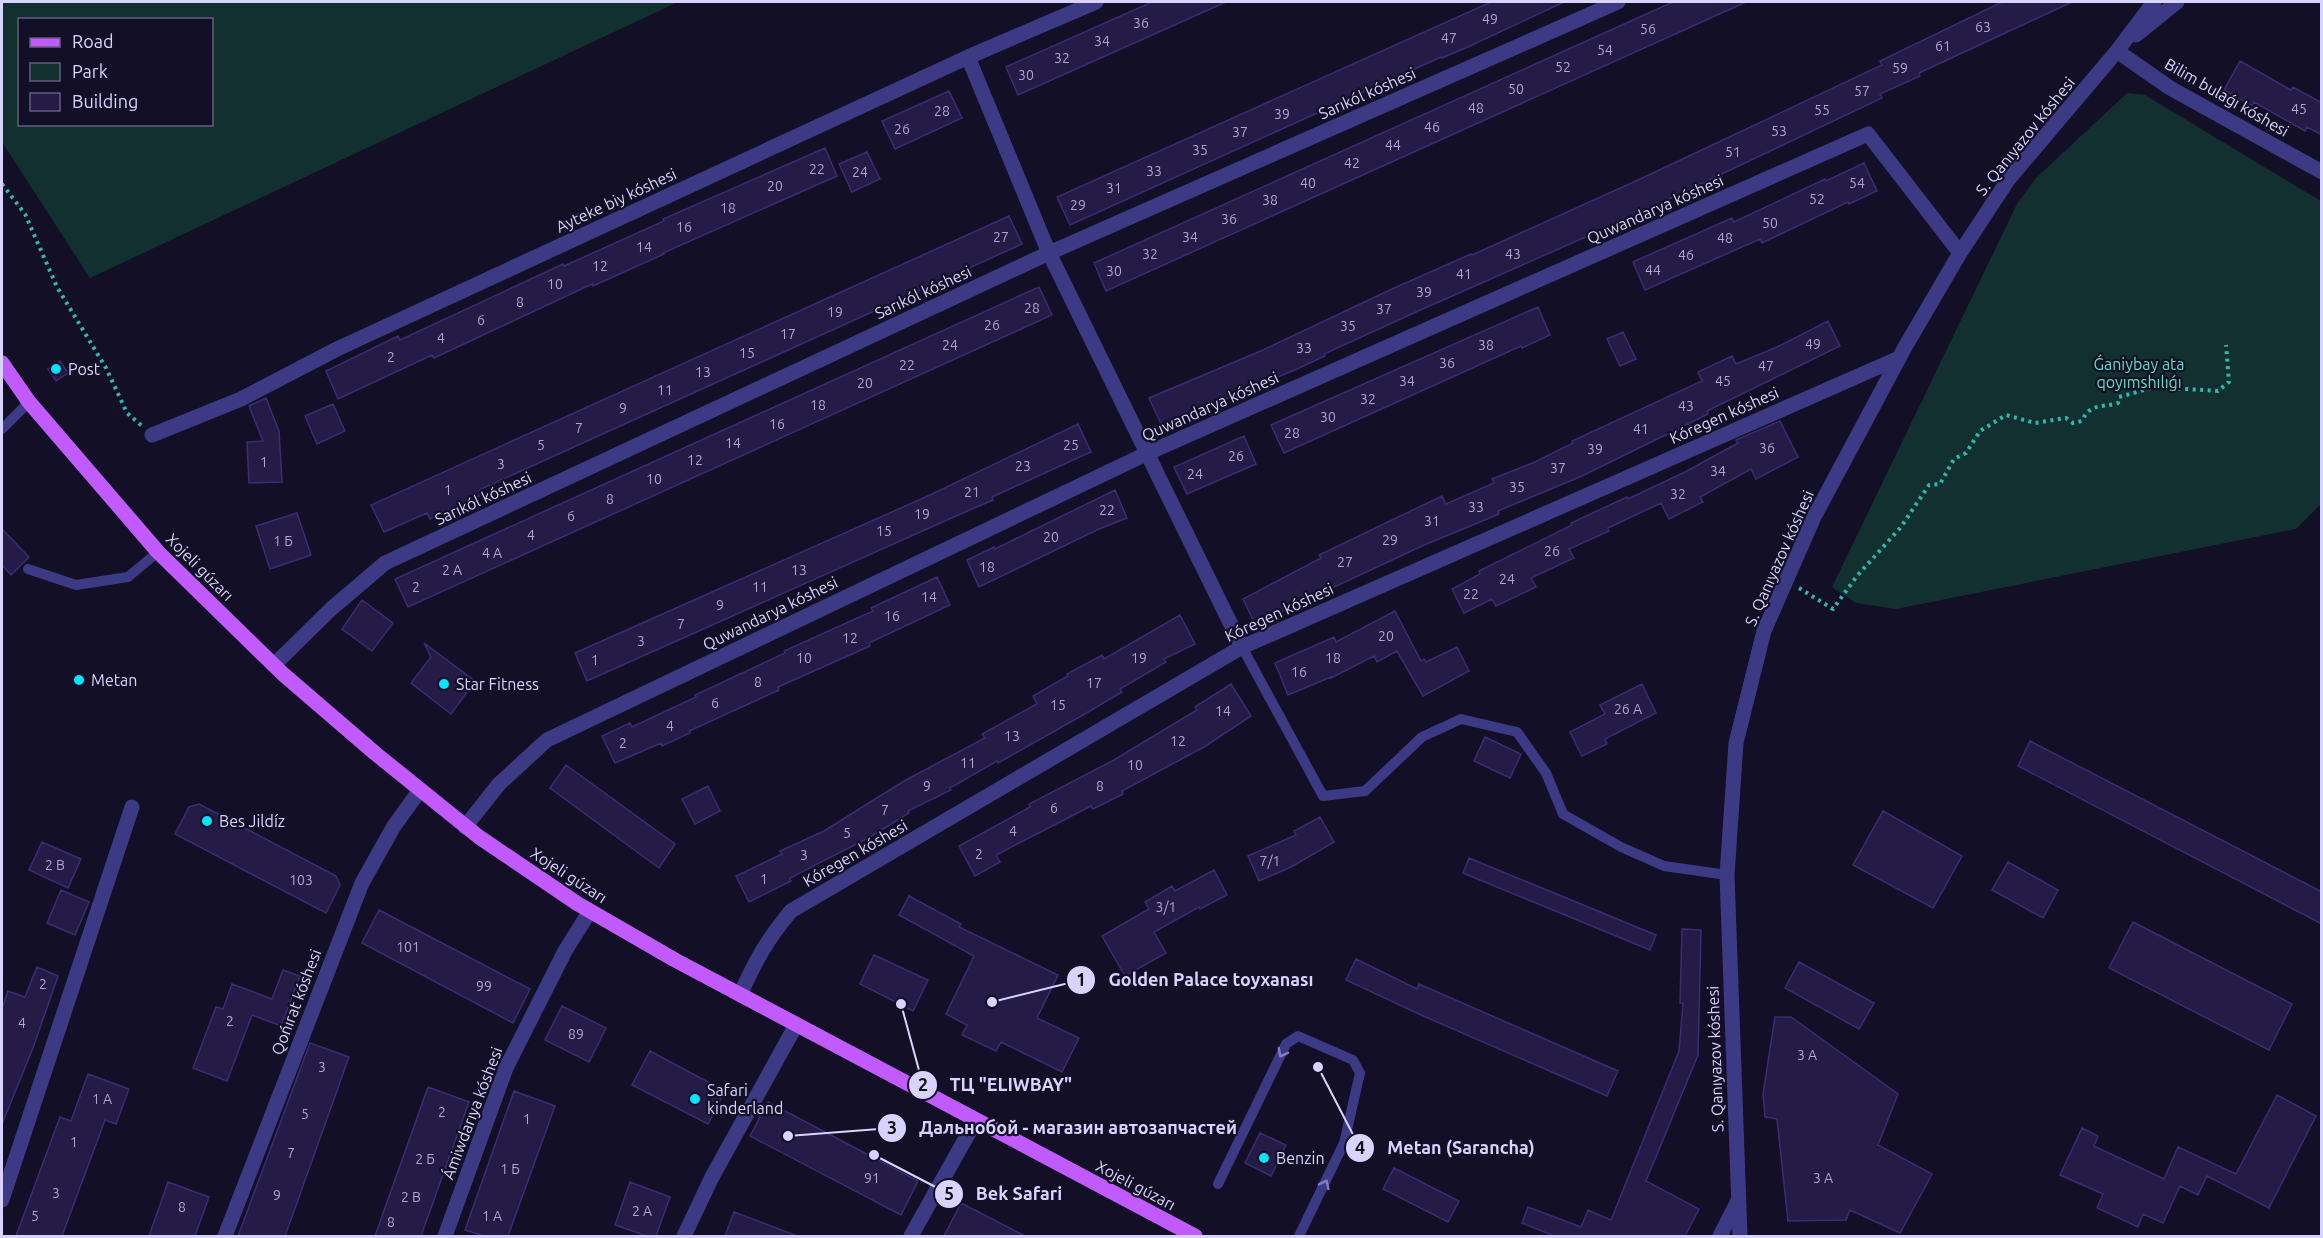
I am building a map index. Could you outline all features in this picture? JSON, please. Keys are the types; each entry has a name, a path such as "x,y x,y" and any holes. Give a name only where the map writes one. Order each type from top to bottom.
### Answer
{"main road":[{"name":"Xojeli gúzarı","path":"2,363 29,402 158,552 274,665 465,826 590,911 740,995 976,1120 1173,1232 1195,1236"}],"street":[{"name":"Ayteke biy kóshesi","path":"152,435 242,399 338,349 968,57 1096,2"},
{"name":"Sarıkól kóshesi","path":"274,665 331,609 385,563 1049,253 1618,2"},
{"name":"S. Qanıyazov kóshesi","path":"1740,1236 1727,875 1736,743 1764,631 1814,517 1899,358 1960,253 2008,180 2117,51 2154,2"},
{"name":"S. Qanıyazov kóshesi","path":"2117,51 2177,2"},
{"name":"Bilim bulaǵı kóshesi","path":"2117,51 2170,88 2322,172"},
{"path":"968,57 1049,253 1242,646"},
{"name":"Quwandarya kóshesi","path":"465,826 499,783 547,740 1148,453 1868,134 1960,253"},
{"name":"Kóregen kóshesi","path":"740,995 760,951 791,911 1242,646 1899,358"},
{"name":"Qońırat kóshesi","path":"225,1236 362,883 394,826 420,790"},
{"path":"2,1200 132,807"},
{"name":"Ámiwdarıya kóshesi","path":"445,1236 506,1068 565,951 590,911"},
{"path":"684,1236 712,1177 796,1025"},
{"path":"911,1236 976,1120"},
{"path":"1720,1236 1738,1201"}],"lane":[{"path":"2,429 29,402"},
{"path":"28,569 76,585 128,576 158,552"},
{"path":"1242,646 1323,796 1365,791 1422,737 1461,719 1517,732 1546,773 1563,814 1621,848 1664,866 1727,875"},
{"path":"1218,1184 1286,1044 1298,1036 1353,1060 1360,1074 1344,1143 1299,1236"}],"path":[{"path":"2,184 25,214 57,287 106,368 127,413 152,435"},
{"path":"1786,581 1833,609 1857,576 1901,527 1929,485 1940,484 1954,459 1966,453 1980,431 2006,415 2035,423 2066,418 2073,423 2082,422 2086,412 2095,407 2118,403 2119,397 2155,387 2218,391 2229,382 2226,345"}],"green space":[{"path":"2,2 678,2 90,278 2,142"},
{"name":"Ǵaniybay ata qoyımshılıǵı","path":"2127,93 2145,95 2321,201 2321,504 2296,529 1896,609 1856,603 1832,587 2017,204 2035,179"}],"building":[{"path":"1152,2 1226,2 1018,95 1006,67"},
{"path":"1491,2 1564,2 1070,225 1057,197"},
{"path":"1673,2 1746,2 1106,291 1094,263"},
{"path":"2002,2 2072,2 1919,73 1920,76 1880,94 1882,98 1631,217 1416,312 1324,354 1325,356 1297,369 1162,426 1149,398 1263,350 1392,289 1638,180 1882,65 1880,61"},
{"path":"2240,61 2291,90 2293,87 2322,103 2322,135 2307,127 2305,131 2254,102 2252,106 2224,90"},
{"path":"949,91 962,118 895,149 882,121"},
{"path":"825,148 837,176 593,286 592,284 434,358 432,355 338,399 326,371 398,336 400,340 563,264 564,266 664,221 663,219"},
{"path":"867,152 880,179 852,192 839,164"},
{"path":"1864,163 1877,191 1849,204 1848,202 1762,243 1760,239 1645,290 1633,262 1732,218 1734,222"},
{"path":"1009,216 1022,244 479,490 481,495 430,519 427,513 384,532 371,505"},
{"path":"1039,287 1052,315 408,607 395,579"},
{"path":"1538,307 1550,335 1284,453 1271,425"},
{"path":"1828,321 1840,346 1582,476 1498,511 1499,514 1422,546 1255,624 1243,599 1321,558 1319,555 1442,496 1446,504 1494,483 1492,479 1535,462 1573,443 1572,441 1702,381 1698,372 1732,356 1736,364 1777,347"},
{"path":"1623,332 1636,359 1620,366 1607,339"},
{"path":"60,361 68,373 56,381 48,369"},
{"path":"266,398 279,431 282,482 249,483 247,442 263,441 249,406"},
{"path":"333,404 345,431 317,444 305,416"},
{"path":"1780,421 1798,457 1756,479 1751,469 1700,497 1703,502 1669,519 1661,503 1569,549 1574,558 1531,578 1536,587 1496,606 1492,599 1464,613 1452,589 1480,574 1479,571 1572,525 1571,523 1687,471 1738,443 1736,440"},
{"path":"1078,424 1091,452 992,497 993,500 587,681 575,653 930,495"},
{"path":"1244,436 1256,464 1187,494 1174,467"},
{"path":"1115,490 1127,518 1099,529 979,587 967,560 994,547 995,549"},
{"path":"297,513 311,555 270,569 256,526"},
{"path":"2,529 29,557 11,575 2,565"},
{"path":"937,577 950,605 869,643 870,646 778,687 779,690 689,731 690,733 615,763 602,736 630,723 632,727 696,697 695,695 785,653 784,651 873,611 871,608"},
{"path":"362,600 393,623 372,651 342,629"},
{"path":"1395,611 1421,661 1424,659 1426,662 1457,647 1469,671 1423,696 1397,651 1377,662 1374,656 1331,678 1288,695 1275,663 1334,637 1336,642"},
{"path":"1180,615 1195,644 1164,659 1166,662 1120,689 1122,692 1083,715 998,763 997,761 950,788 951,790 908,811 909,813 870,837 749,902 736,876 782,854 780,851 824,831 904,781 985,738 982,734 1037,704 1033,696 1068,676 1067,674 1102,655 1104,659"},
{"path":"424,643 475,681 451,714 411,683 431,657"},
{"path":"1231,684 1251,716 1204,747 1122,791 1123,794 1093,809 1091,806 996,855 1000,862 975,876 959,846 1030,807 1029,804 1114,760 1197,710 1195,707"},
{"path":"1642,684 1656,713 1605,739 1607,744 1582,756 1570,732 1605,714 1600,705"},
{"path":"1485,737 1521,754 1510,778 1474,761"},
{"path":"2030,741 2322,892 2322,924 2018,766"},
{"path":"566,765 675,844 659,868 550,788"},
{"path":"708,786 720,811 695,824 682,799"},
{"path":"199,804 336,876 340,885 326,913 175,834 189,807"},
{"path":"1883,811 1962,856 1933,908 1853,865"},
{"path":"1320,817 1334,842 1291,867 1259,881 1248,856 1296,835 1294,831"},
{"path":"42,842 81,859 68,888 29,870"},
{"path":"1469,858 1656,935 1650,950 1463,873"},
{"path":"2008,862 2058,890 2043,918 1992,890"},
{"path":"1214,870 1227,895 1200,909 1199,907 1154,932 1166,953 1125,976 1102,936 1149,909 1145,902 1172,886 1175,891"},
{"path":"61,890 89,902 75,935 47,923"},
{"path":"909,896 961,924 959,927 1058,975 1037,1018 1079,1038 1062,1072 1001,1042 996,1051 962,1035 967,1025 946,1014 974,956 899,915"},
{"path":"379,910 530,989 513,1023 362,943"},
{"path":"2133,922 2292,1004 2269,1050 2109,968"},
{"path":"1682,929 1701,930 1698,1055 1646,1181 1699,1209 1685,1236 1554,1236 1522,1223 1528,1207 1581,1227 1588,1210 1611,1220 1679,1051 1683,1003 1680,1003"},
{"path":"874,955 928,980 913,1011 860,984"},
{"path":"1356,959 1417,989 1419,984 1618,1071 1607,1096 1346,980"},
{"path":"1799,962 1874,1003 1859,1029 1785,988"},
{"path":"37,967 58,976 33,1048 2,1124 2,1009 8,991 25,997"},
{"path":"283,970 300,976 281,1026 252,1015 227,1081 193,1068 216,1007 223,1009 232,984 272,999"},
{"path":"562,1006 606,1028 589,1062 545,1040"},
{"path":"1775,1017 1791,1017 1898,1094 1878,1145 1932,1174 1900,1233 1850,1210 1846,1220 1788,1221 1777,1119 1765,1117 1763,1094"},
{"path":"310,1043 349,1057 285,1236 238,1236"},
{"path":"650,1051 725,1091 708,1124 632,1085"},
{"path":"88,1074 129,1089 116,1124 105,1120 62,1236 16,1236 60,1117 71,1121"},
{"path":"428,1087 469,1102 421,1236 375,1236"},
{"path":"514,1091 555,1106 508,1236 484,1236 465,1230"},
{"path":"2277,1095 2316,1116 2269,1208 2207,1176 2198,1195 2180,1186 2163,1223 2143,1214 2138,1227 2097,1208 2103,1194 2060,1175 2082,1128 2098,1136 2094,1146 2164,1179 2178,1147 2236,1174"},
{"path":"768,1102 918,1181 901,1215 750,1136"},
{"path":"1260,1133 1286,1145 1271,1176 1245,1163"},
{"path":"1394,1168 1459,1201 1448,1222 1383,1189"},
{"path":"168,1182 209,1197 195,1236 149,1236"},
{"path":"630,1182 670,1197 656,1236 647,1236 615,1225"},
{"path":"961,1203 1025,1236 944,1236"},
{"path":"734,1212 795,1235 795,1236 725,1236"}],"place":[{"name":"Post","path":"56,369"},
{"name":"Metan","path":"79,680"},
{"name":"Star Fitness","path":"444,684"},
{"name":"Bes Jildíz","path":"207,821"},
{"name":"Golden Palace toyxanası","path":"992,1002"},
{"name":"ТЦ \"ELIWBAY\"","path":"901,1004"},
{"name":"Metan (Sarancha)","path":"1318,1067"},
{"name":"Safari kinderland","path":"695,1099"},
{"name":"Дальнобой - магазин автозапчастей","path":"788,1136"},
{"name":"Bek Safari","path":"874,1155"},
{"name":"Benzin","path":"1264,1158"}]}
